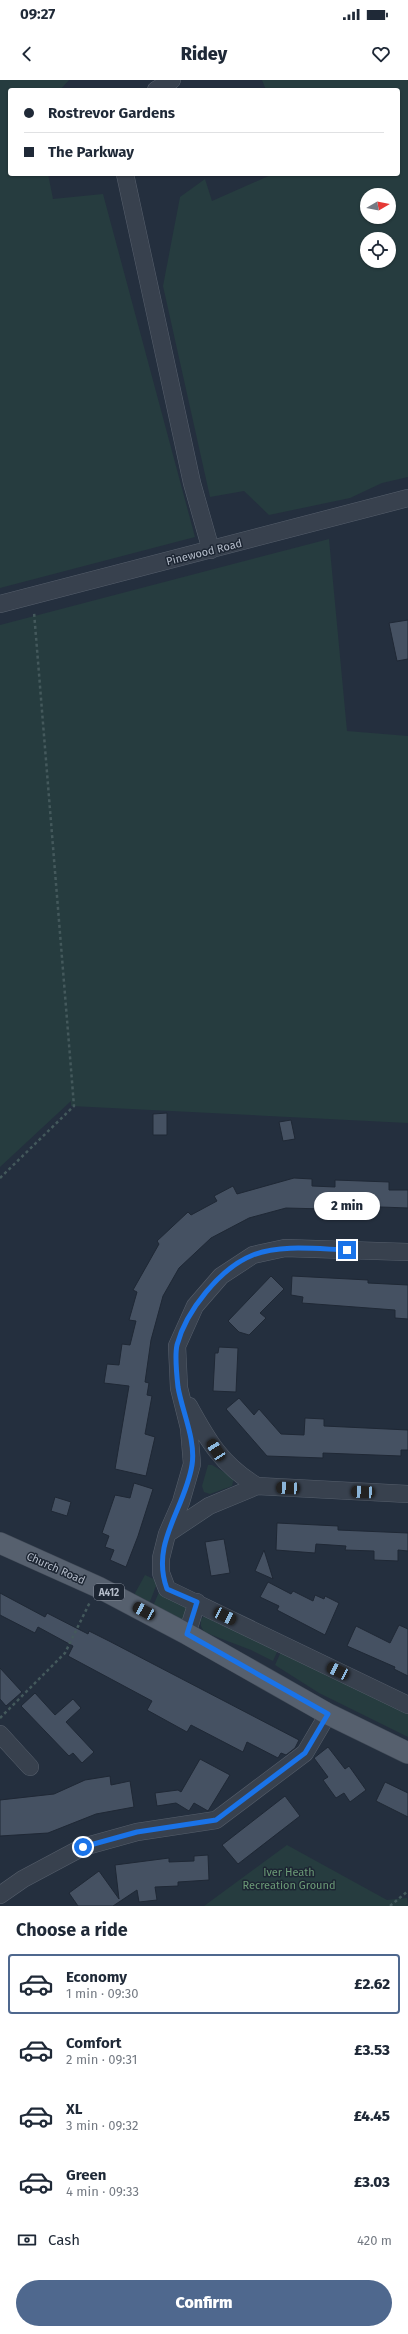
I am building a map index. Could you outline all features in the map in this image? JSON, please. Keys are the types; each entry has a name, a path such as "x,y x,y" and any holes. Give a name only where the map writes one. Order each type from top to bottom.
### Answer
{"main road":[{"name":"Church Road","path":"0,1543 98,1587 187,1634 328,1714 408,1753"}],"street":[{"path":"159,88 172,80"},
{"path":"125,176 191,475 211,550"},
{"name":"Pinewood Road","path":"0,604 408,498"},
{"path":"408,1252 286,1248 253,1255 220,1276 195,1306 177,1346 178,1388 188,1428 192,1464 181,1502 167,1534 161,1558 161,1573 167,1589 197,1602 408,1705"},
{"path":"178,1388 224,1461 237,1474 257,1486"},
{"path":"167,1534 209,1506 257,1486 408,1494"},
{"path":"187,1634 197,1602"},
{"path":"0,1895 23,1879 83,1847 137,1832 216,1820 305,1753 328,1714"},
{"path":"0,1734 30,1768"}],"path":[{"path":"0,1178 74,1106 32,596"},
{"path":"0,1718 65,1653 98,1587"},
{"path":"390,1906 408,1891"}],"green space":[{"path":"0,80 69,80 62,88 8,88 8,176 48,176 53,199 103,194 195,537 0,588"},
{"path":"262,80 408,80 408,477 382,483 350,498 269,515 244,491 210,497 163,286 180,197 205,179 212,201 268,176 400,176 400,88 265,88"},
{"path":"329,539 347,731 408,736 408,1123 71,1106 71,1101 0,1167 0,625"},
{"path":"208,1465 212,1465 234,1478 232,1486 210,1494 204,1492 202,1486"},
{"path":"145,1575 158,1581 149,1604 134,1595"},
{"path":"163,1583 193,1614 181,1621 153,1606"},
{"path":"209,1612 281,1643 273,1661 251,1650 204,1632 201,1626 201,1619"},
{"path":"284,1645 408,1707 408,1737 319,1693 275,1665"},
{"name":"Iver Heath Recreation Ground","path":"287,1845 387,1900 407,1898 408,1906 204,1906"}],"building":[{"path":"408,620 408,659 397,661 389,623"},
{"path":"167,1113 167,1135 153,1135 153,1114"},
{"path":"291,1120 295,1139 283,1141 279,1122"},
{"path":"294,1178 312,1179 312,1186 335,1187 335,1180 389,1182 389,1190 408,1190 408,1208 326,1205 325,1209 286,1208 249,1218 211,1238 179,1268 163,1296 151,1340 145,1382 149,1383 147,1395 152,1396 145,1434 155,1437 146,1476 115,1469 129,1386 104,1383 107,1364 119,1365 122,1344 130,1345 136,1321 129,1320 137,1292 133,1290 159,1244 157,1241 188,1212 191,1215 217,1201 214,1196 233,1186 237,1194"},
{"path":"271,1276 284,1289 260,1313 266,1318 249,1335 239,1332 228,1321"},
{"path":"292,1276 368,1280 368,1283 408,1285 408,1319 395,1318 395,1310 302,1303 303,1297 291,1295"},
{"path":"219,1347 238,1348 236,1392 213,1391 215,1353 218,1353"},
{"path":"239,1398 254,1415 259,1409 281,1434 304,1435 305,1418 324,1419 324,1426 408,1430 408,1450 401,1450 401,1456 323,1453 323,1458 267,1456 226,1409"},
{"path":"134,1483 153,1489 126,1567 110,1560 114,1550 105,1547 109,1536 102,1533 115,1495 130,1498"},
{"path":"55,1497 71,1502 67,1516 51,1511"},
{"path":"277,1523 338,1526 338,1530 408,1533 408,1551 398,1550 398,1561 374,1560 374,1551 345,1550 346,1546 316,1544 315,1553 276,1550"},
{"path":"224,1539 230,1573 211,1576 205,1542"},
{"path":"264,1550 273,1579 255,1571"},
{"path":"268,1582 291,1594 293,1591 313,1601 315,1595 324,1599 325,1596 339,1603 325,1635 277,1610 279,1606 260,1597"},
{"path":"0,1593 45,1617 47,1613 88,1634 89,1631 299,1740 295,1748 286,1755 281,1753 278,1758 247,1742 243,1752 191,1725 187,1732 147,1710 152,1701 68,1656 73,1646 38,1627 35,1633 0,1615"},
{"path":"399,1625 408,1629 408,1676 394,1669 395,1667 347,1646 356,1626 390,1643"},
{"path":"0,1668 22,1692 6,1706 0,1699"},
{"path":"35,1693 55,1715 73,1699 81,1708 66,1722 94,1752 82,1763 73,1753 69,1756 21,1706"},
{"path":"328,1747 345,1769 349,1766 366,1790 350,1802 344,1793 336,1798 323,1780 328,1777 314,1758"},
{"path":"200,1759 230,1775 208,1811 194,1803 189,1811 176,1803 157,1806 155,1793 178,1790 181,1792"},
{"path":"110,1776 111,1785 130,1781 134,1807 96,1814 48,1833 0,1836 0,1800 54,1794 85,1780"},
{"path":"385,1782 408,1793 408,1817 376,1801"},
{"path":"285,1796 300,1816 238,1864 222,1845"},
{"path":"208,1855 209,1880 178,1882 178,1886 155,1887 157,1900 139,1902 137,1890 113,1906 78,1906 69,1893 99,1871 119,1899 115,1865 169,1858 169,1862 194,1861 194,1856"}],"route":[{"path":"83,1847 137,1832 216,1820 305,1753 328,1714 187,1634 197,1602 167,1589 161,1573 161,1558 167,1534 181,1502 192,1464 188,1428 178,1388 177,1346 195,1306 220,1276 253,1255 286,1248 347,1250"}]}
